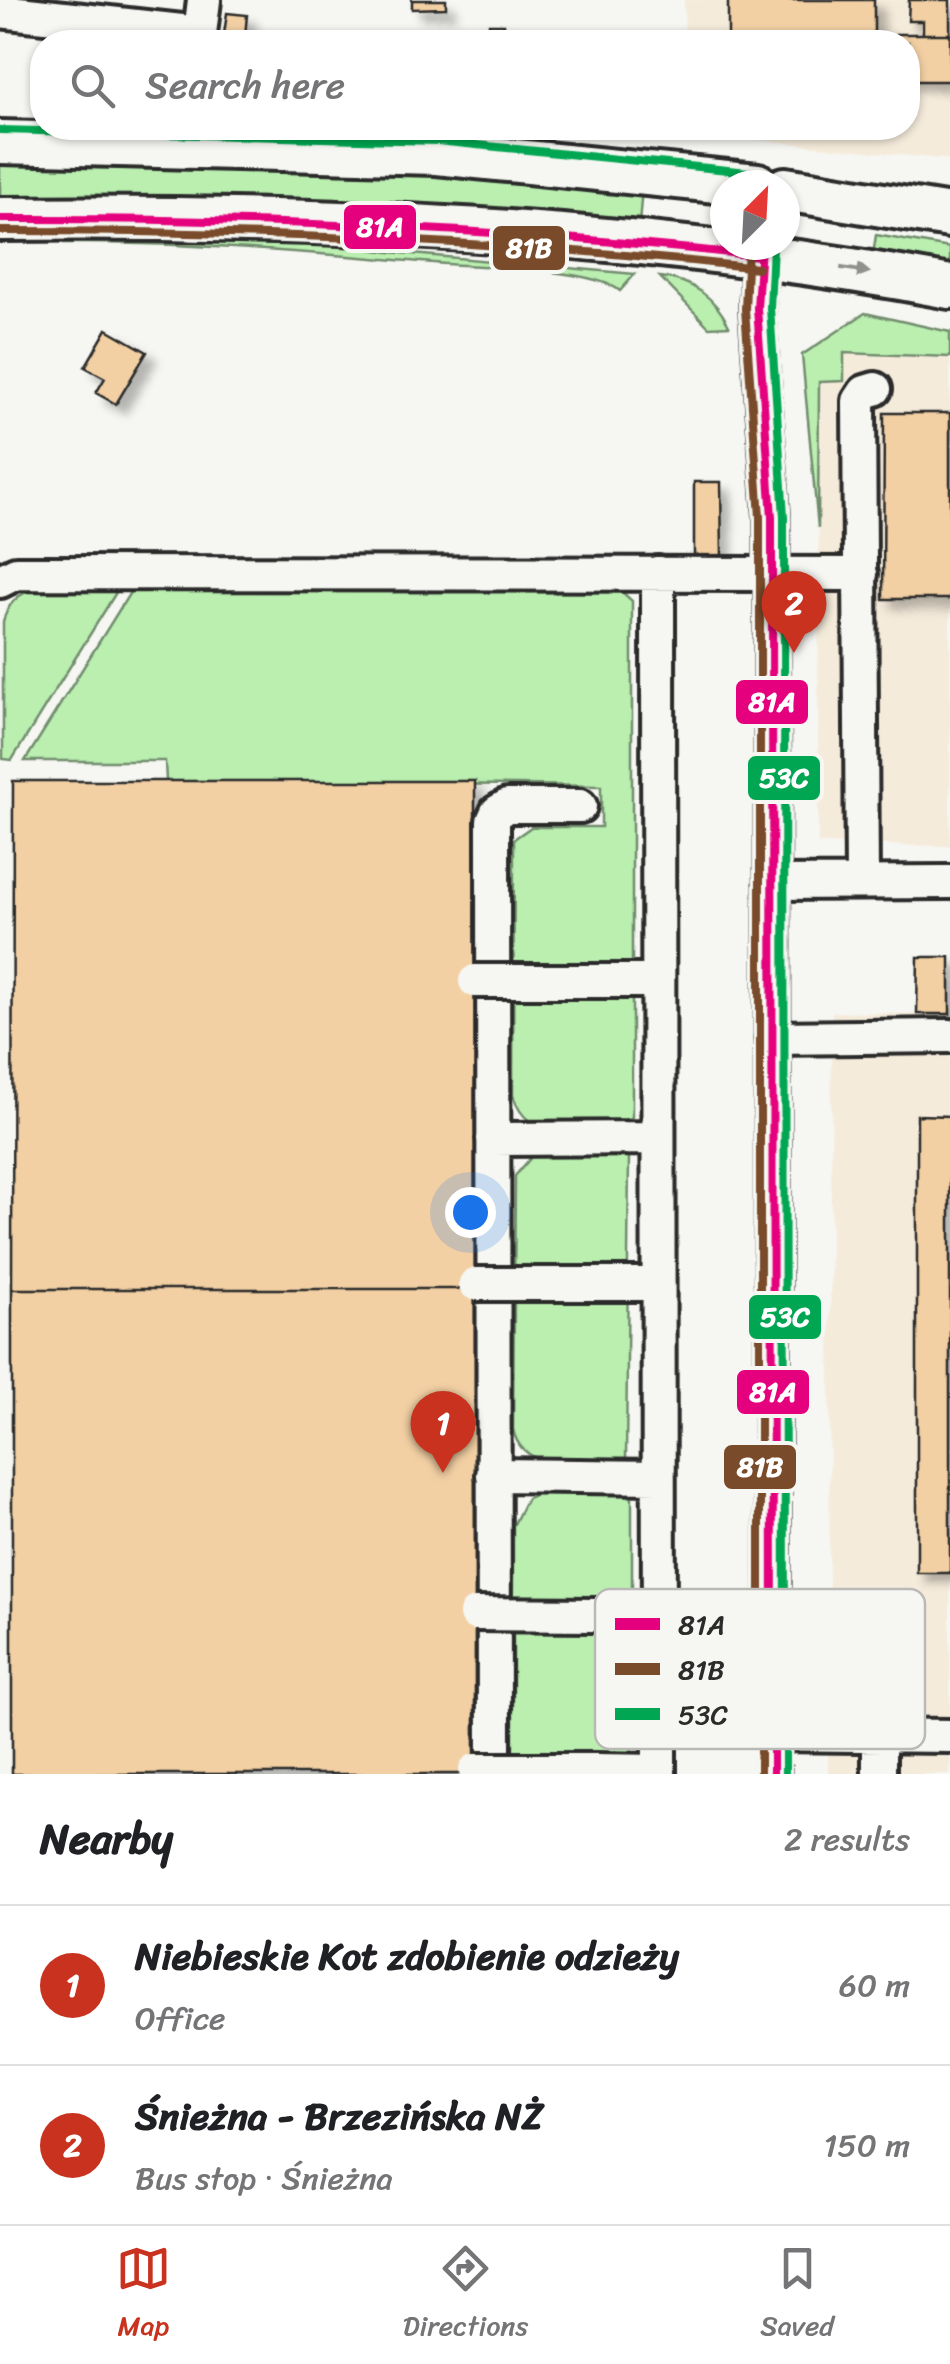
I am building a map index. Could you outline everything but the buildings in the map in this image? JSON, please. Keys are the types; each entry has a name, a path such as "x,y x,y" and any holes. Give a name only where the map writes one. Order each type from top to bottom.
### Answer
{"main road":[{"path":"0,142 62,140"},
{"path":"245,140 438,153 710,180"},
{"path":"800,191 950,216"},
{"path":"0,219 378,222 710,247"},
{"path":"800,259 950,287"}],"street":[{"path":"201,30 204,0"},
{"path":"0,11 141,30"},
{"path":"760,260 757,308 772,573 773,1589"},
{"path":"862,882 859,402 864,392 875,389"},
{"path":"0,581 16,573 861,574"},
{"path":"658,574 658,1589"},
{"path":"580,806 507,806 497,812 493,821 494,1475 484,1772 658,1772"},
{"path":"772,883 950,882"},
{"path":"475,981 658,981"},
{"path":"772,1038 950,1036"},
{"path":"493,1139 658,1138"},
{"path":"475,1284 658,1284"},
{"path":"494,1475 658,1477"},
{"path":"475,1614 595,1614"},
{"path":"925,1736 950,1736"},
{"path":"879,1774 880,1749"}],"shaded area":[{"path":"684,0 950,0 950,160 761,140 920,140 920,30 685,30"},
{"path":"844,353 950,357 950,846 818,844 819,382"},
{"path":"918,957 950,957 950,1774 828,1774 828,1749 925,1749 925,1589 829,1589 832,1012 917,1014"}],"green space":[{"path":"0,165 434,172 642,188 639,224 0,200"},
{"path":"876,235 950,248 950,269 873,255"},
{"path":"64,236 271,236 390,252 635,274 620,291 588,278 538,270 208,247 64,243"},
{"path":"660,277 701,292 729,326 709,327"},
{"path":"865,313 950,332 950,357 844,353 844,381 819,382 818,528 802,355"},
{"path":"51,585 120,586 12,760 3,759 3,622 10,606 20,595"},
{"path":"134,586 620,590 632,601 632,1117 598,1125 538,1124 524,1116 513,1095 514,839 531,827 601,827 601,786 166,781 165,761 25,761"},
{"path":"622,1153 629,1157 626,1460 543,1460 519,1444 513,1429 515,1176 534,1154"},
{"path":"548,1489 620,1491 632,1498 632,1589 595,1589 595,1749 632,1749 632,1760 513,1756 513,1526 527,1498"}],"transit line":[{"name":"53C","path":"0,130 30,131"},
{"name":"53C","path":"397,140 728,170"},
{"name":"81A","path":"0,219 380,227 710,251"},
{"name":"81B","path":"0,231 379,239 569,250 758,268"},
{"name":"81B","path":"747,260 745,309 760,517 760,1589"},
{"name":"81A","path":"760,260 757,308 772,517 773,1589"},
{"name":"53C","path":"772,260 770,308 784,517 785,1589"},
{"name":"81B","path":"760,1749 760,1774"},
{"name":"81A","path":"773,1749 773,1774"},
{"name":"53C","path":"785,1749 785,1774"}],"place":[{"name":"Śnieżna - Brzezińska NŻ","path":"794,653"},
{"name":"Niebieskie Kot zdobienie odzieży","path":"443,1473"}]}
